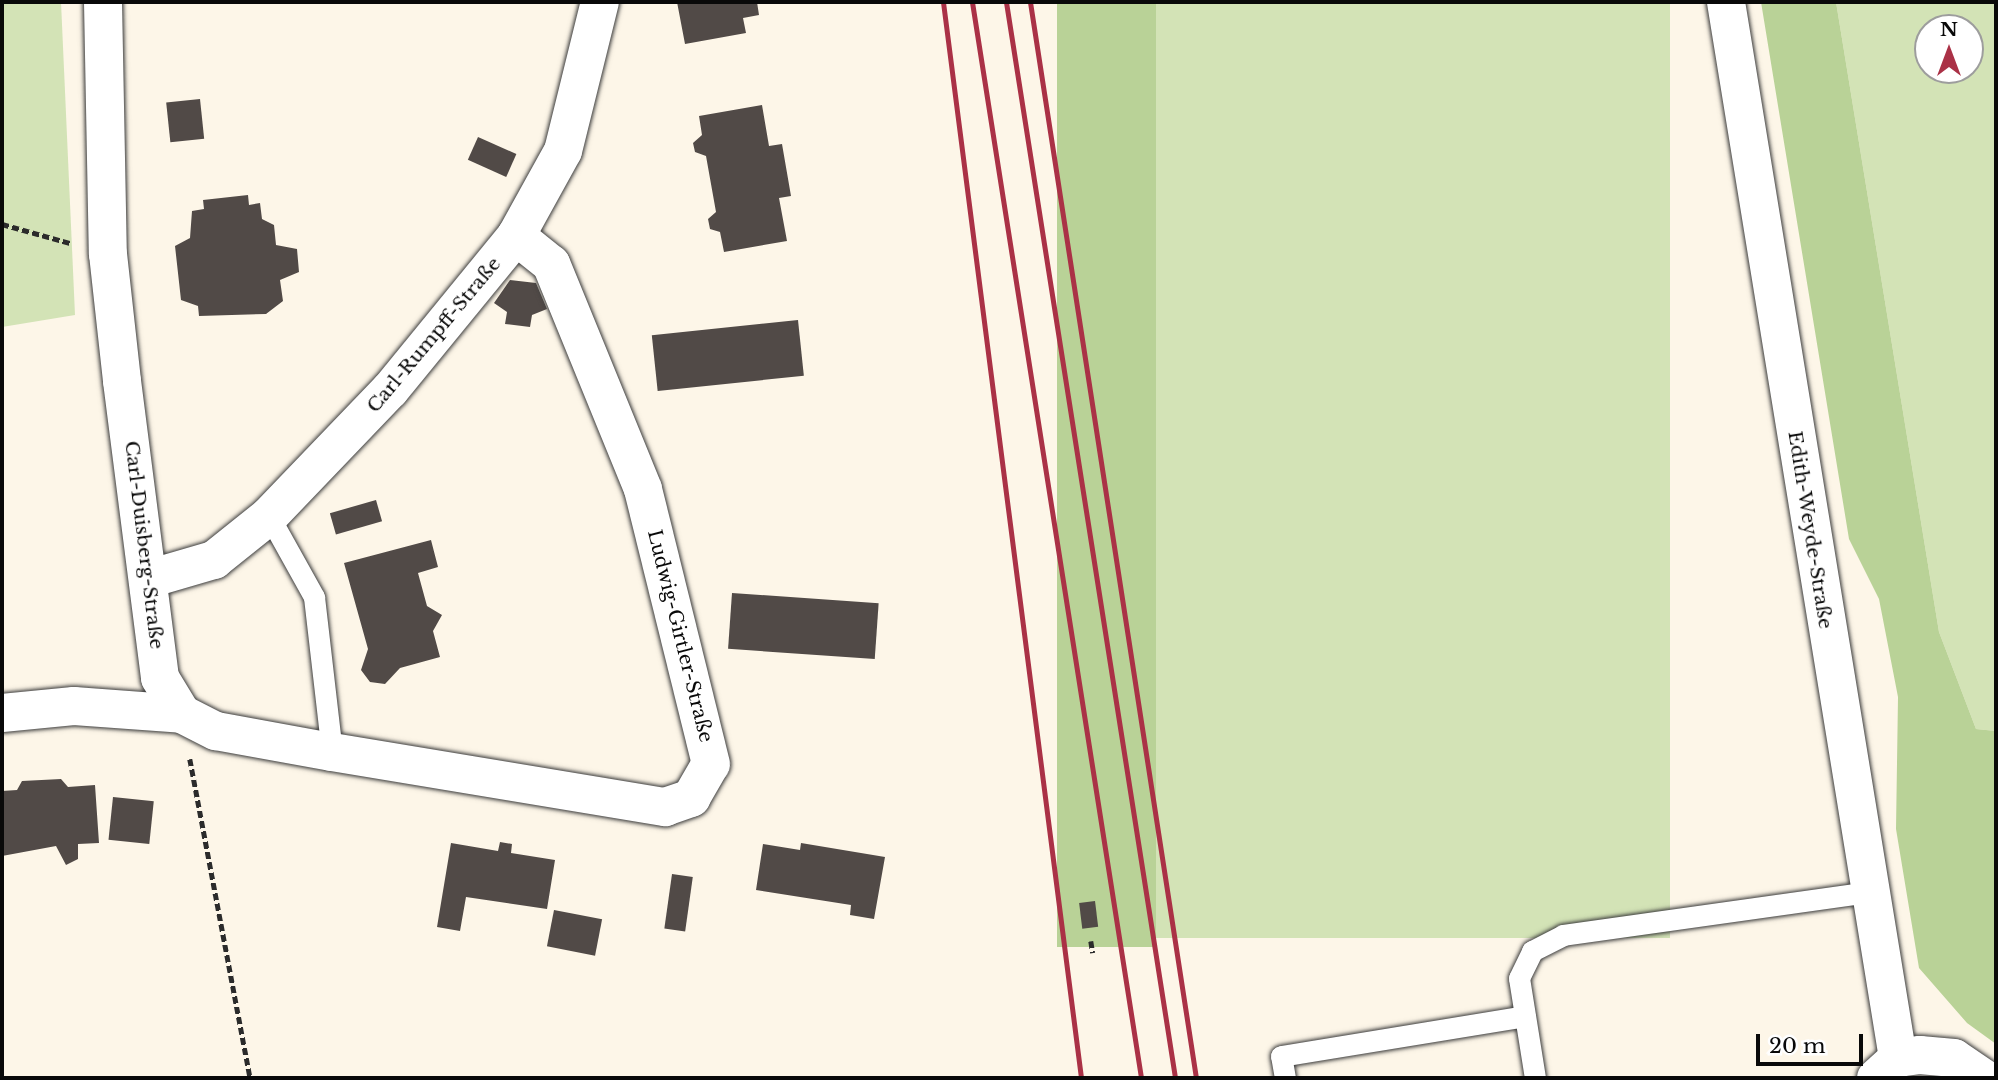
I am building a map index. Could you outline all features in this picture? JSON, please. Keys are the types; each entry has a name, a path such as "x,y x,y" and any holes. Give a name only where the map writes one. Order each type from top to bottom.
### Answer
{"street":[{"name":"Carl-Duisberg-Straße","path":"103,2 108,254 152,578 160,678 182,714"},
{"name":"Carl-Rumpff-Straße","path":"152,578 214,560 269,516 390,390 516,236 563,151 600,2"},
{"name":"Edith-Weyde-Straße","path":"1726,2 1868,892 1887,1068"},
{"name":"Ludwig-Girtler-Straße","path":"182,714 216,731 665,807 691,798 711,764 643,489 551,264 516,236"},
{"path":"2,713 74,706 182,714"},
{"path":"1887,1068 1954,1058 1984,1078"}],"lane":[{"path":"269,516 314,597 332,752"},
{"path":"1535,1078 1519,978 1532,951 1563,935 1868,892"},
{"path":"1285,1078 1282,1056 1525,1016"}],"path":[{"path":"2,224 108,254"},
{"path":"182,714 250,1078"},
{"path":"1091,941 1093,953"}],"green space":[{"path":"2,2 61,2 75,315 2,327"},
{"path":"1057,2 1156,2 1156,947 1057,947"},
{"path":"1156,2 1670,2 1670,938 1156,938"},
{"path":"1761,2 1836,2 1939,632 1976,729 1996,731 1996,1044 1967,1023 1919,968 1896,829 1898,697 1879,599 1849,539"},
{"path":"1836,2 1996,2 1996,731 1976,729 1939,632"}],"building":[{"path":"677,2 757,2 759,15 743,18 746,33 685,44"},
{"path":"200,99 204,139 170,142 166,103"},
{"path":"762,105 769,146 782,144 791,196 779,198 787,241 724,252 720,232 710,229 708,219 716,212 706,156 695,152 693,143 702,135 699,116"},
{"path":"478,137 516,154 506,177 468,160"},
{"path":"248,195 249,205 260,203 262,219 274,225 276,245 297,249 299,272 280,280 283,301 266,314 199,316 198,306 181,300 175,246 190,238 192,211 204,209 203,200"},
{"path":"510,280 536,283 547,309 532,315 530,327 505,324 507,312 494,303"},
{"path":"798,320 804,376 658,391 652,335"},
{"path":"376,500 382,521 336,534 330,513"},
{"path":"431,540 438,567 418,573 427,606 442,615 433,631 440,657 400,668 385,684 370,682 361,670 368,649 344,563"},
{"path":"732,593 879,603 875,659 728,649"},
{"path":"61,779 68,787 95,785 99,843 78,844 78,859 66,865 56,846 2,856 2,791 17,790 22,781"},
{"path":"113,797 154,801 149,844 109,840"},
{"path":"500,842 512,844 511,853 555,860 547,909 466,897 460,931 437,927 451,843 498,851"},
{"path":"801,843 885,857 874,919 850,915 851,905 756,890 763,844 800,850"},
{"path":"672,874 693,877 685,931 664,928"},
{"path":"1095,901 1098,927 1082,929 1079,903"},
{"path":"554,910 602,919 595,956 547,946"}],"railway":[{"path":"943,2 1081,1078"},
{"path":"972,2 1141,1078"},
{"path":"1006,2 1175,1078"},
{"path":"1030,2 1196,1078"}]}
